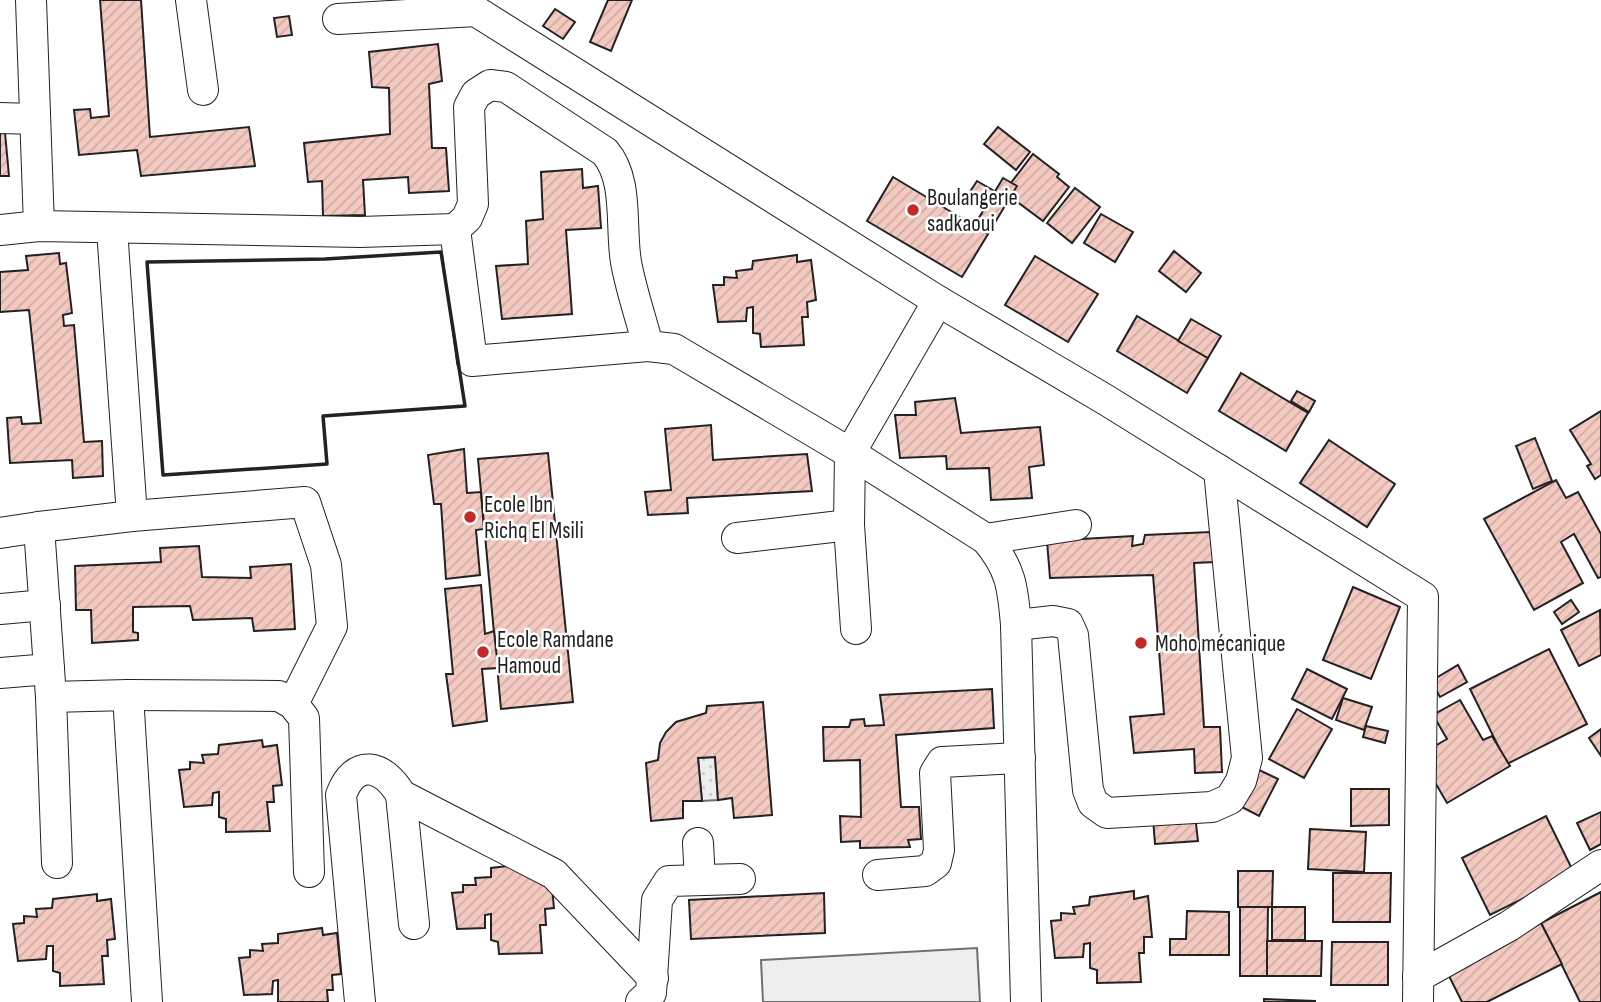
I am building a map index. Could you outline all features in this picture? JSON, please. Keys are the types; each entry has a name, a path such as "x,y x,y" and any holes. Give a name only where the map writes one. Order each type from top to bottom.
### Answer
{"street":[{"path":"31,0 39,226"},
{"path":"191,0 203,90"},
{"path":"338,19 467,6 938,301 1219,470 1423,597 1418,989"},
{"path":"0,230 39,226 360,232 455,229 467,218 473,204 469,107 476,94 490,85 506,87 605,152 613,161 618,176 626,261 648,345"},
{"path":"0,118 35,118"},
{"path":"112,229 132,516"},
{"path":"455,229 471,361 648,345 674,349 850,453 986,539 1002,558 1013,584 1016,625 1026,1002"},
{"path":"856,629 849,525 850,453 938,301"},
{"path":"1016,625 1053,621 1068,624 1073,635 1088,790 1093,803 1107,814 1212,807 1230,799 1241,781 1247,758 1219,470"},
{"path":"0,533 132,516 305,502 326,565 332,626 293,704"},
{"path":"737,538 849,525"},
{"path":"986,539 1076,526"},
{"path":"39,527 50,683 57,863"},
{"path":"0,609 45,605"},
{"path":"0,673 128,695 279,696 293,704 304,718 309,872"},
{"path":"128,695 147,1002"},
{"path":"878,875 925,871 936,863 939,850 935,773 942,762 1020,758"},
{"path":"360,1002 341,795 346,782 361,769 376,770 391,779 401,795 414,924"},
{"path":"401,795 554,874 652,994"},
{"path":"698,843 700,880"},
{"path":"1418,989 1601,865"},
{"path":"652,994 657,900 669,881 740,879"}],"shaded area":[{"path":"715,757 718,800 702,801 698,758"},
{"path":"977,948 980,1002 763,1002 761,960"}],"building":[{"path":"100,0 141,0 150,137 249,127 255,166 141,176 137,150 79,155 74,110 90,109 91,118 109,116"},
{"path":"608,0 632,0 611,51 590,42"},
{"path":"555,9 575,22 563,39 543,26"},
{"path":"289,16 292,35 277,37 274,18"},
{"path":"438,44 442,81 429,84 432,148 446,148 449,191 409,193 408,177 363,180 365,215 323,216 322,181 308,182 304,143 390,134 389,88 372,87 369,52"},
{"path":"0,111 3,111 9,176 0,176"},
{"path":"998,127 1030,152 1016,170 984,144"},
{"path":"1033,154 1059,174 1057,177 1069,187 1043,221 1004,192"},
{"path":"582,169 583,188 598,186 601,228 566,230 572,314 502,319 496,266 528,264 526,221 543,219 541,172"},
{"path":"893,177 988,234 962,277 867,221"},
{"path":"1003,178 1017,186 988,234 974,226"},
{"path":"977,181 996,192 985,210 966,198"},
{"path":"1075,188 1100,207 1072,243 1047,223"},
{"path":"1101,214 1133,232 1115,262 1084,243"},
{"path":"1174,251 1201,273 1186,292 1159,271"},
{"path":"59,253 60,264 66,263 72,313 63,315 64,326 74,325 84,442 102,441 103,476 73,478 72,460 10,463 7,418 21,417 22,424 41,423 29,310 0,312 0,272 28,270 26,256"},
{"path":"797,255 797,262 811,260 816,300 807,302 808,317 802,317 804,345 761,347 760,334 753,333 753,307 747,308 746,321 718,322 713,285 724,285 724,277 737,278 736,271 752,269 753,261"},
{"path":"1035,256 1098,294 1068,342 1005,305"},
{"path":"1137,316 1208,358 1187,393 1117,351"},
{"path":"1191,319 1221,336 1208,358 1178,341"},
{"path":"1241,373 1308,413 1286,451 1219,411"},
{"path":"1297,391 1315,401 1309,412 1291,401"},
{"path":"955,398 961,433 1040,427 1044,465 1029,467 1032,498 991,500 989,468 947,469 946,456 900,458 895,415 916,415 915,402"},
{"path":"1601,411 1601,475 1595,479 1587,466 1591,464 1570,430"},
{"path":"711,425 713,460 807,454 812,491 687,498 688,513 648,515 645,492 671,490 665,429"},
{"path":"1535,438 1552,481 1533,489 1516,446"},
{"path":"1329,440 1395,484 1367,527 1300,483"},
{"path":"464,449 467,493 481,492 484,529 476,530 480,575 446,579 441,504 434,504 428,455"},
{"path":"548,453 573,702 501,709 478,459"},
{"path":"1556,480 1566,498 1578,492 1601,534 1601,577 1598,578 1574,534 1561,542 1583,583 1534,610 1484,519"},
{"path":"1210,532 1214,562 1194,563 1204,727 1220,727 1222,772 1195,773 1194,749 1134,753 1130,717 1164,714 1153,575 1050,578 1047,541 1133,536 1132,546 1143,544 1145,535"},
{"path":"199,546 202,577 251,578 250,567 291,564 295,629 254,631 252,618 193,620 190,606 133,607 133,632 138,633 138,640 92,643 91,610 76,610 75,566 161,562 160,548"},
{"path":"481,585 485,634 494,631 498,668 482,669 487,721 453,726 446,674 453,674 445,589"},
{"path":"1353,587 1400,607 1371,679 1323,660"},
{"path":"1571,600 1579,612 1562,624 1554,612"},
{"path":"1600,610 1601,655 1579,666 1561,630"},
{"path":"1549,649 1587,724 1507,764 1470,689"},
{"path":"1458,665 1467,682 1440,697 1431,681"},
{"path":"1307,669 1347,689 1332,719 1292,699"},
{"path":"992,689 994,728 896,735 901,807 919,807 921,839 908,840 910,847 860,848 860,841 841,842 840,816 861,817 860,760 824,761 823,727 849,727 851,720 864,719 865,726 884,725 880,695"},
{"path":"1343,698 1372,707 1364,730 1336,720"},
{"path":"1460,700 1483,740 1492,736 1510,766 1447,803 1419,755 1447,739 1433,715"},
{"path":"763,702 772,815 734,818 732,798 718,800 715,757 698,758 702,801 683,801 683,818 651,821 646,763 658,760 660,743 666,732 676,722 706,713 707,706"},
{"path":"1297,709 1332,729 1304,778 1269,759"},
{"path":"1366,726 1388,731 1385,743 1363,737"},
{"path":"1601,729 1601,756 1589,738"},
{"path":"262,740 263,747 277,745 282,785 273,786 274,802 267,802 270,831 226,832 226,819 219,817 219,792 213,793 212,805 184,807 179,770 190,769 190,762 204,763 202,755 218,754 219,745"},
{"path":"1257,769 1278,779 1259,816 1238,805"},
{"path":"1351,789 1389,789 1389,825 1351,826"},
{"path":"1601,812 1601,844 1590,850 1577,823"},
{"path":"1195,815 1198,841 1155,844 1153,818"},
{"path":"1546,816 1574,873 1490,915 1462,858"},
{"path":"1310,829 1366,832 1364,872 1308,869"},
{"path":"535,863 550,867 554,908 545,909 546,925 540,925 542,953 499,954 498,942 491,940 491,914 485,915 485,928 457,929 452,893 463,892 463,885 476,885 475,878 491,877 491,868"},
{"path":"1238,871 1273,871 1272,907 1238,907"},
{"path":"1333,873 1391,873 1390,922 1333,922"},
{"path":"1134,891 1134,899 1148,896 1152,937 1144,937 1144,953 1139,953 1141,982 1097,983 1097,970 1090,968 1090,943 1084,944 1083,957 1055,958 1051,921 1061,920 1061,913 1075,914 1073,907 1089,905 1090,897"},
{"path":"1601,892 1601,1002 1580,1002 1541,923"},
{"path":"824,893 825,933 691,939 689,900"},
{"path":"97,894 97,901 111,899 115,939 107,940 108,956 102,956 104,984 60,986 60,973 53,971 53,946 47,946 46,959 18,961 13,924 24,923 24,916 37,917 36,909 52,908 53,899"},
{"path":"1240,907 1268,907 1267,976 1240,976"},
{"path":"1272,907 1305,907 1305,940 1272,940"},
{"path":"1187,911 1229,912 1229,955 1170,955 1170,939 1186,939"},
{"path":"1541,923 1562,964 1487,1002 1462,1002 1446,970"},
{"path":"322,928 323,935 337,933 341,974 332,975 333,990 327,990 328,1002 278,1002 278,980 273,981 272,994 244,995 239,958 250,957 250,950 263,951 262,944 278,943 278,934"},
{"path":"1267,941 1322,941 1321,976 1267,976"},
{"path":"1332,942 1388,942 1388,985 1331,985"},
{"path":"1264,999 1316,1001 1264,1002"}],"wall":[{"path":"441,252 465,406 323,416 327,464 163,475 147,262 325,259 441,252"}],"place":[{"name":"Boulangerie sadkaoui","path":"913,210"},
{"name":"Ecole Ibn Richq El Msili","path":"470,517"},
{"name":"Moho mécanique","path":"1141,643"},
{"name":"Ecole Ramdane Hamoud","path":"483,652"}]}
